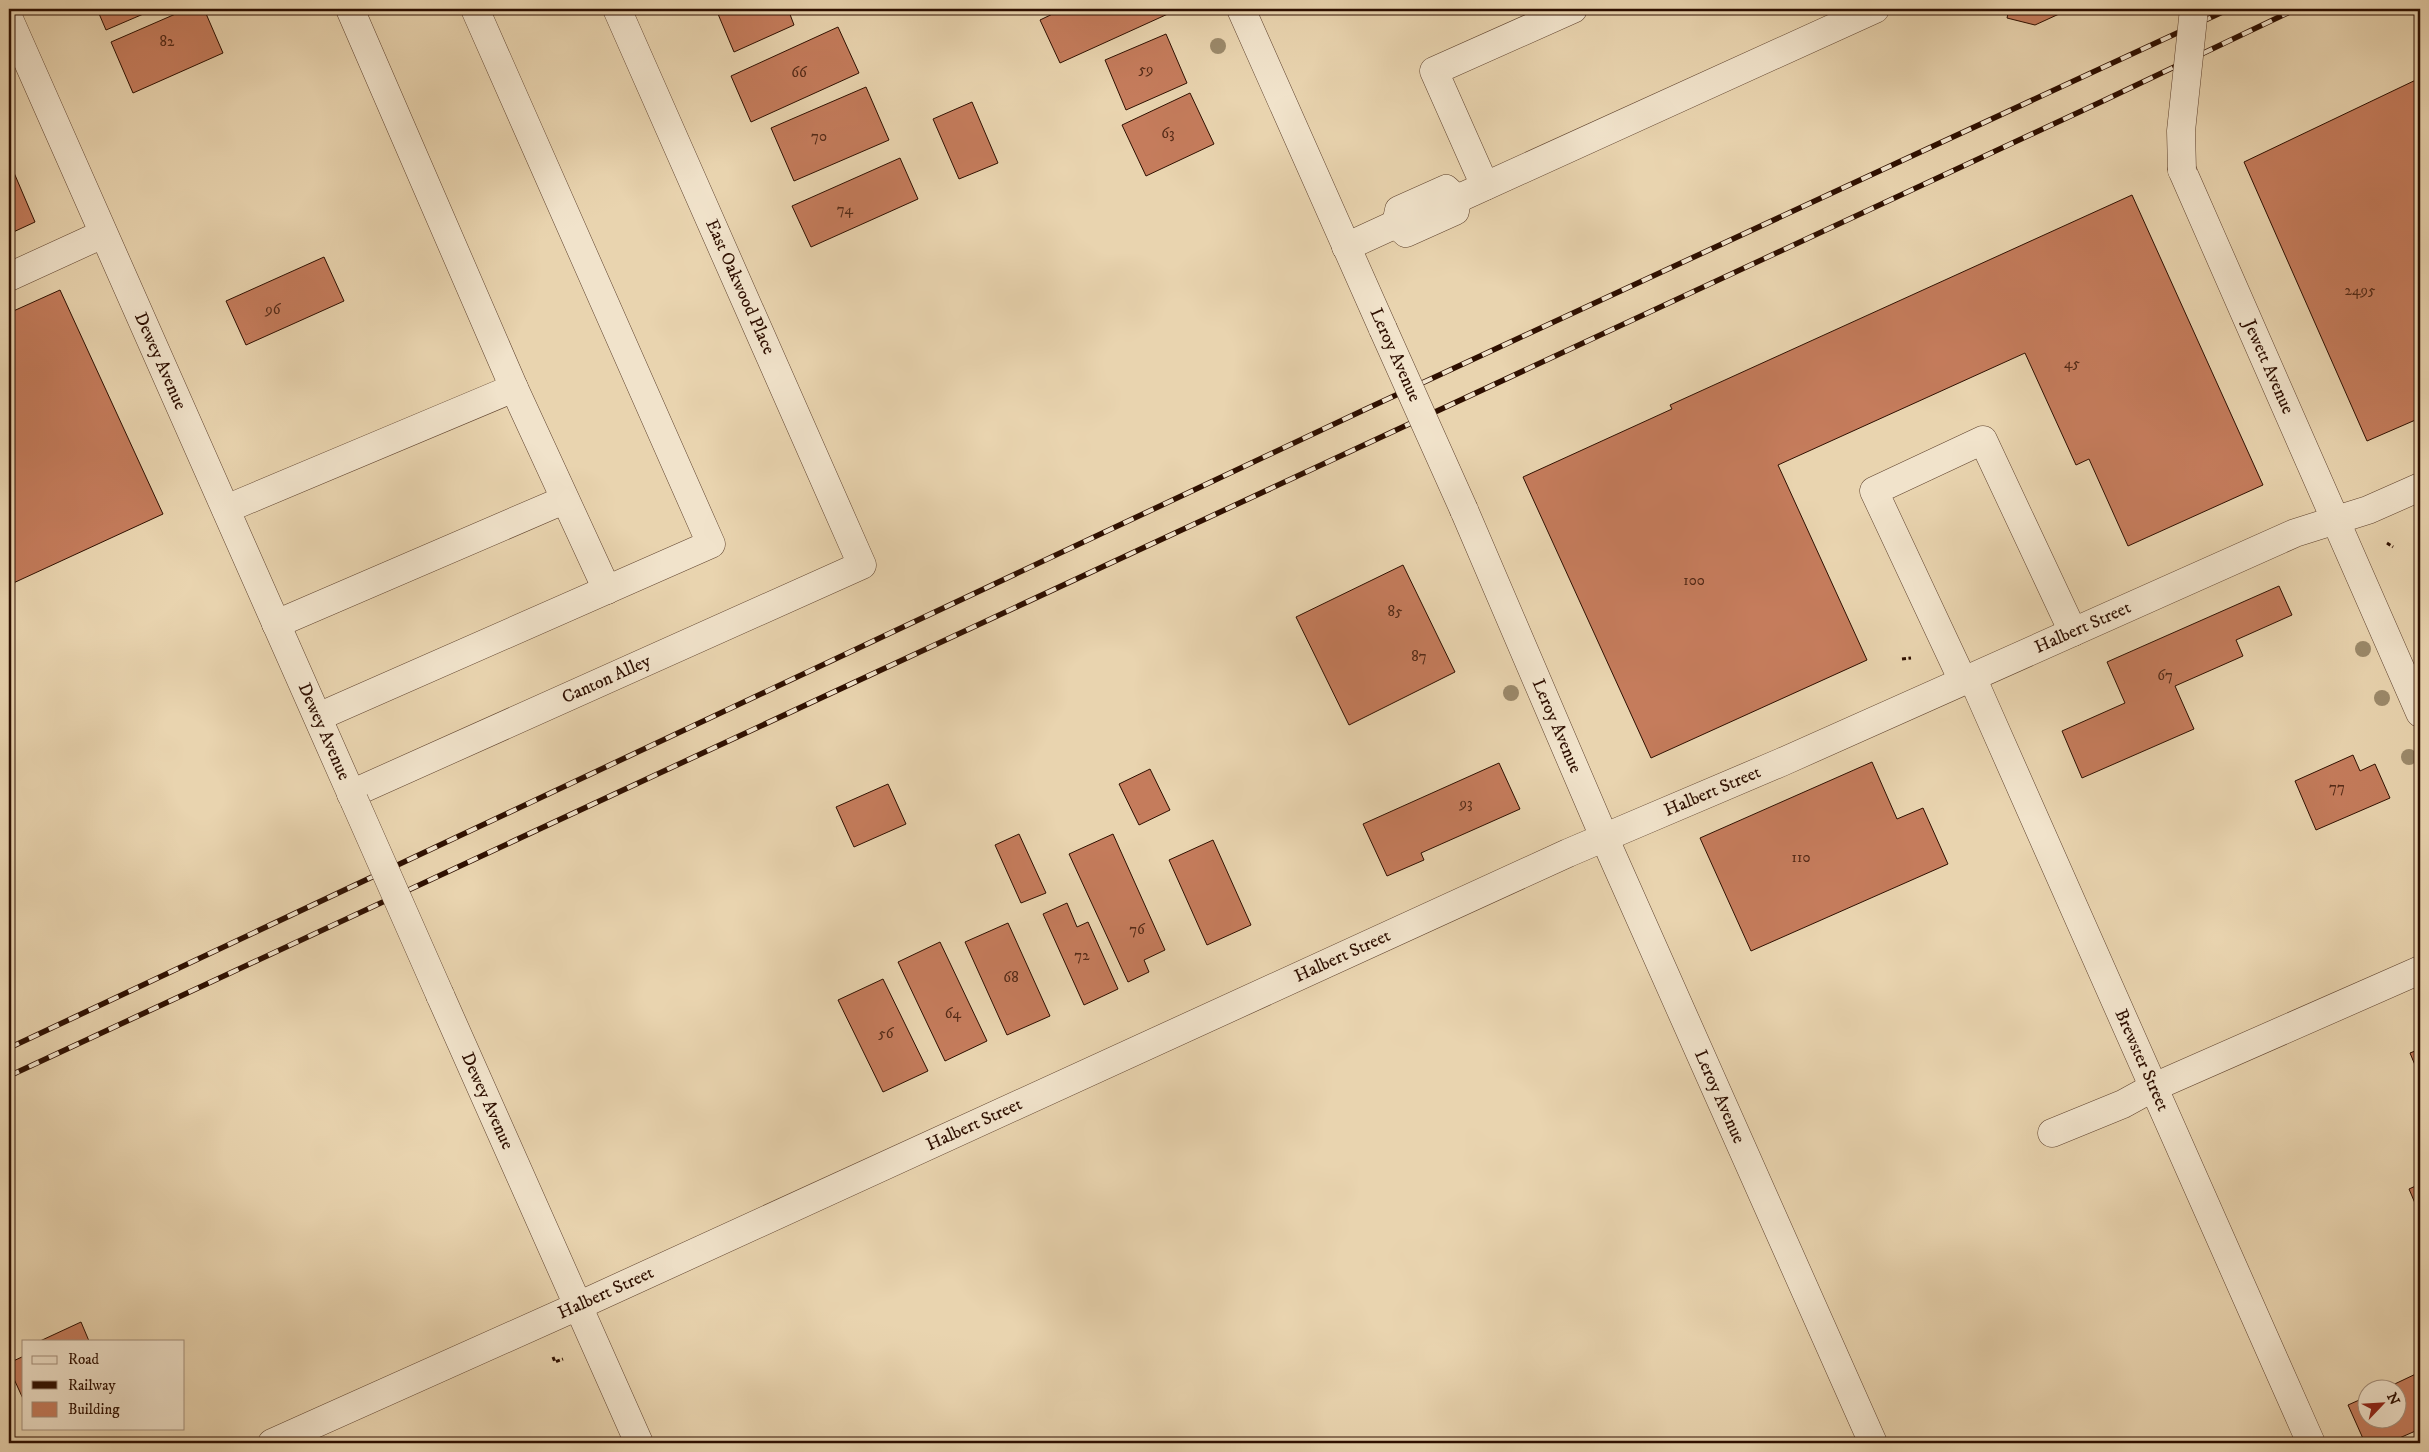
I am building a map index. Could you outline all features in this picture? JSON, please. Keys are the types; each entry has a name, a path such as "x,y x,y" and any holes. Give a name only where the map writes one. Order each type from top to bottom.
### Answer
{"street":[{"path":"350,9 514,388 606,590"},
{"path":"318,718 711,544 475,9"},
{"name":"East Oakwood Place","path":"617,9 862,565"},
{"name":"Leroy Avenue","path":"1241,9 1464,510 1604,837 1873,1443"},
{"path":"1485,186 1434,71 1573,9"},
{"path":"1346,247 1396,224 1399,210 1446,189 1457,199 1875,9"},
{"name":"Jewett Avenue","path":"2194,9 2181,131 2182,170 2420,713"},
{"name":"Dewey Avenue","path":"9,19 639,1443"},
{"path":"9,277 104,234"},
{"path":"226,510 514,388"},
{"name":"Brewster Street","path":"2073,632 1983,440 1874,491 1968,679 2154,1087 2311,1443"},
{"name":"Halbert Street","path":"272,1443 578,1306 1604,837 1782,762 2295,533 2368,510 2420,487"},
{"path":"276,624 564,500"},
{"name":"Canton Alley","path":"353,797 862,565"},
{"path":"2052,1133 2122,1104 2154,1087 2420,970"}],"path":[{"path":"1902,658 1913,658"}],"building":[{"path":"97,9 155,9 106,30"},
{"path":"187,9 204,9 223,53 133,93 111,42"},
{"path":"730,9 788,9 794,25 734,52 718,14"},
{"path":"1063,9 1167,9 1170,13 1060,63 1040,20"},
{"path":"2009,9 2070,9 2035,25 2007,18"},
{"path":"838,27 859,73 751,122 731,76"},
{"path":"1166,34 1187,83 1126,110 1105,60"},
{"path":"2420,78 2420,418 2367,441 2244,162"},
{"path":"866,87 889,140 794,181 771,128"},
{"path":"1190,93 1214,144 1146,176 1122,125"},
{"path":"972,102 998,163 959,179 933,119"},
{"path":"900,158 918,199 811,247 792,206"},
{"path":"9,161 35,222 9,234"},
{"path":"2132,195 2263,485 2128,546 2089,459 2076,465 2025,353 1778,465 1867,660 1651,758 1523,477 1672,409 1670,405"},
{"path":"324,257 344,301 246,345 226,301"},
{"path":"60,290 163,514 9,585 9,313"},
{"path":"1403,565 1455,672 1349,725 1296,617"},
{"path":"2279,586 2292,615 2236,640 2243,656 2175,686 2194,729 2082,778 2062,731 2125,703 2107,662"},
{"path":"2353,755 2360,771 2375,764 2390,798 2316,830 2295,781"},
{"path":"1872,762 1897,819 1923,808 1948,864 1751,951 1700,838"},
{"path":"1499,763 1520,809 1421,853 1424,860 1387,876 1363,824"},
{"path":"1150,769 1170,810 1139,825 1119,784"},
{"path":"888,784 906,824 854,847 836,807"},
{"path":"1019,834 1046,893 1021,903 995,845"},
{"path":"1113,834 1165,950 1144,960 1149,972 1128,982 1069,854"},
{"path":"1213,840 1251,925 1207,945 1169,860"},
{"path":"1067,903 1077,927 1088,922 1118,989 1084,1005 1043,914"},
{"path":"1008,923 1050,1016 1007,1035 965,942"},
{"path":"940,942 987,1041 945,1061 898,962"},
{"path":"883,979 928,1071 883,1092 838,1000"},
{"path":"2420,1049 2420,1077 2410,1053"},
{"path":"2420,1184 2420,1215 2409,1189"},
{"path":"81,1322 89,1340 42,1340"},
{"path":"22,1357 22,1397 9,1368 9,1363"},
{"path":"2420,1372 2420,1429 2388,1443 2365,1443 2359,1430 2406,1430 2406,1380 2403,1380"},
{"path":"2356,1401 2356,1423 2348,1405"}],"railway":[{"path":"9,1048 1366,409 2229,9"},
{"path":"9,1076 2105,100 2296,9"}]}
